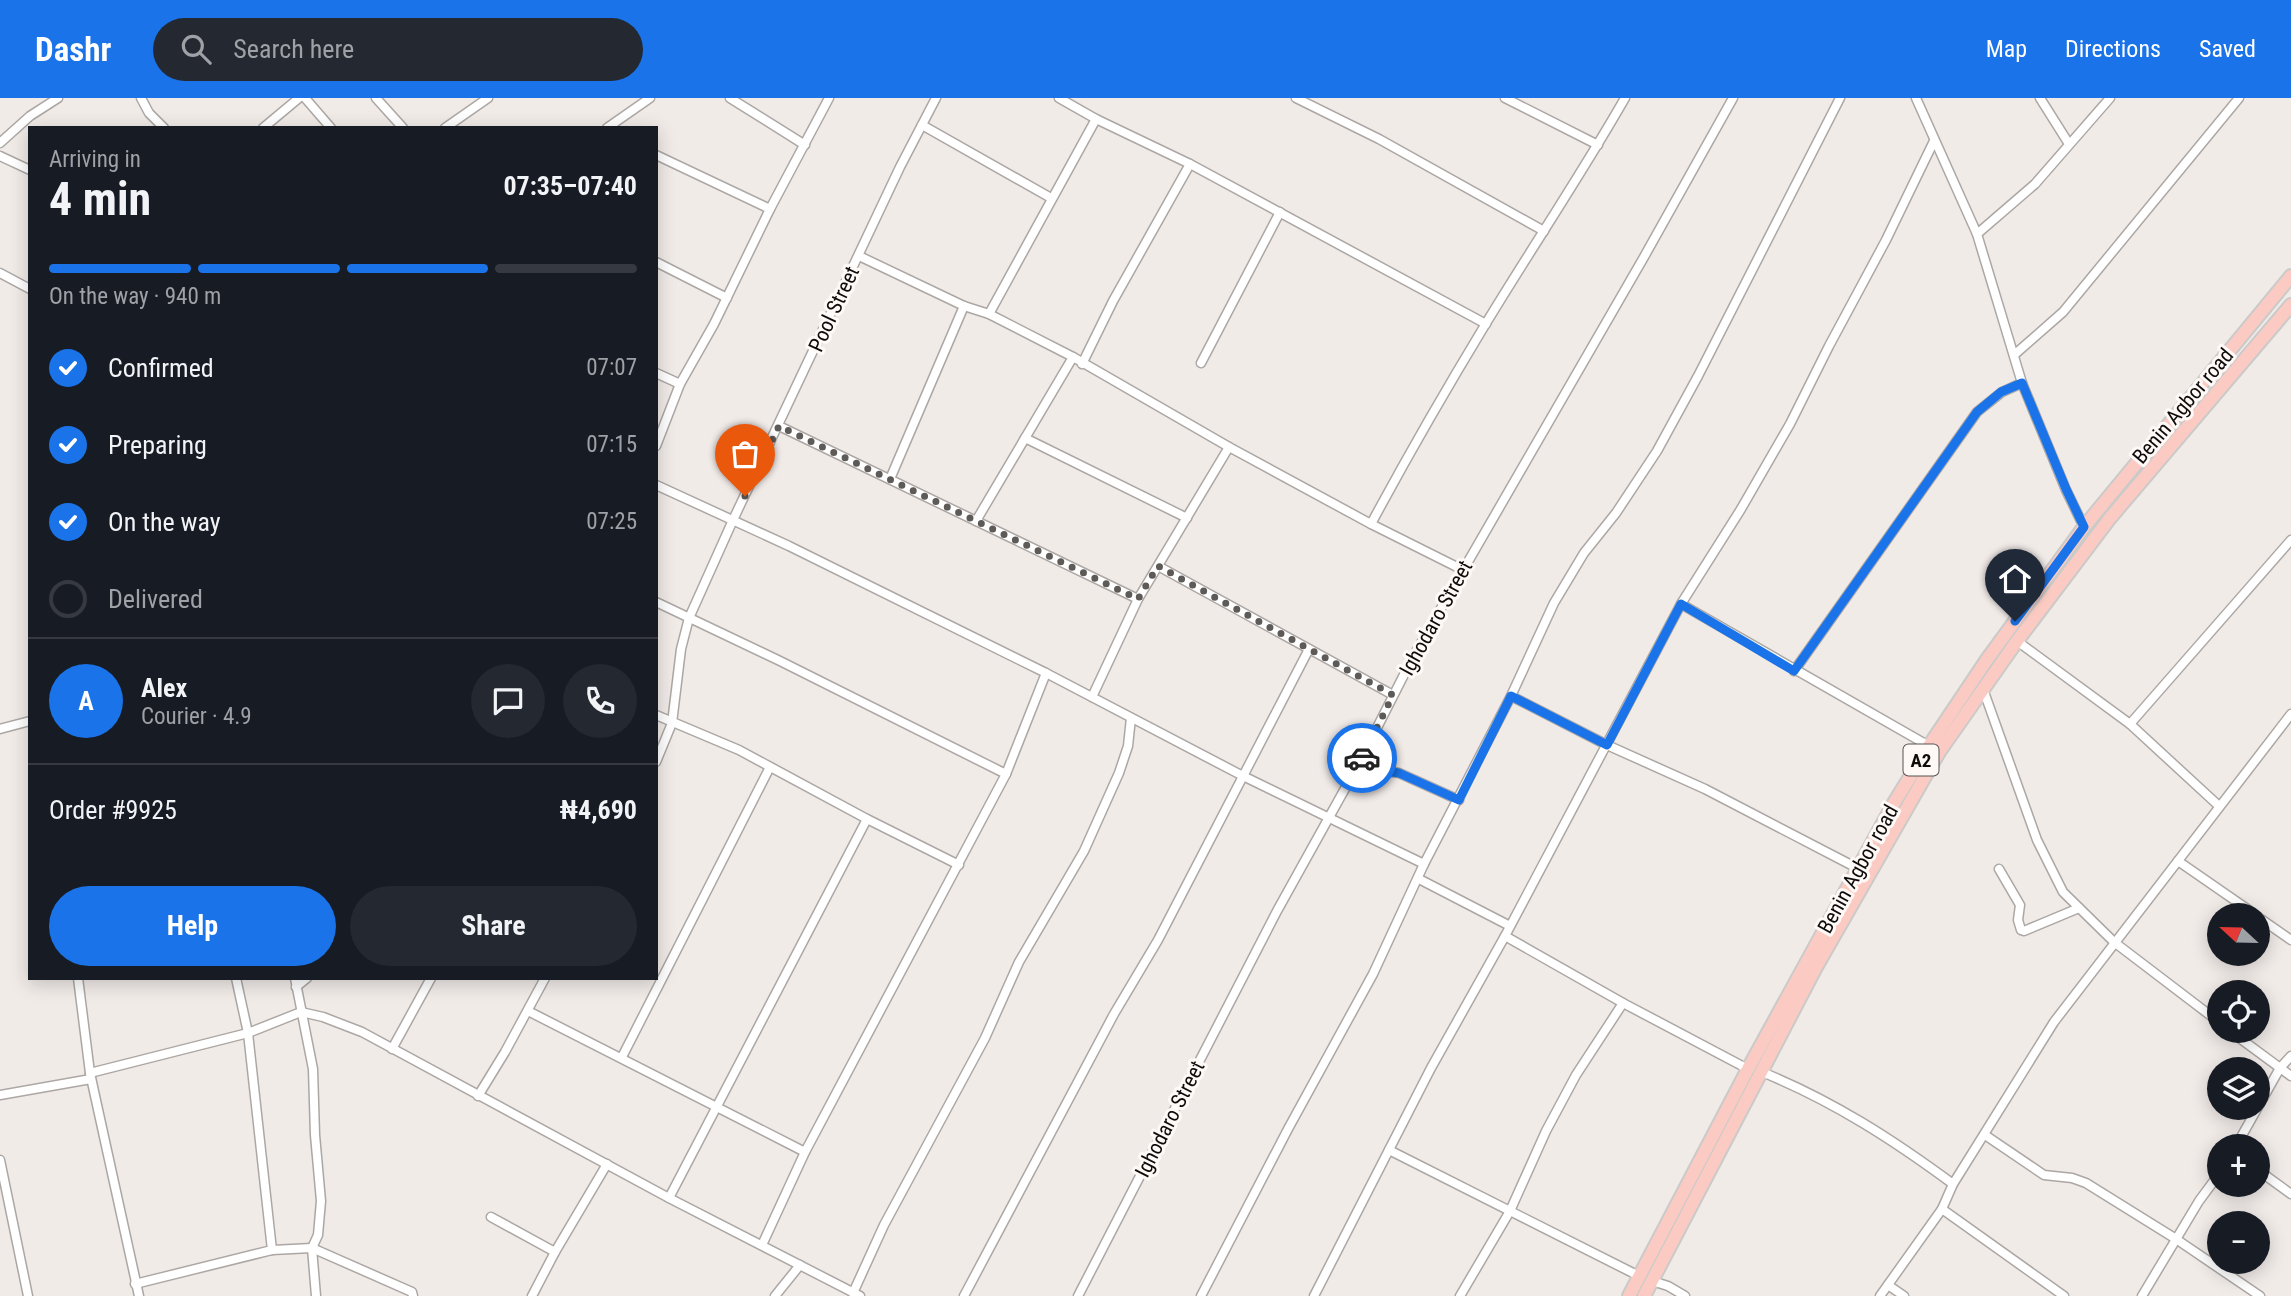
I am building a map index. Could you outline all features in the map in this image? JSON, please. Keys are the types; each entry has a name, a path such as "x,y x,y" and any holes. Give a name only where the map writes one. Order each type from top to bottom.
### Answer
{"highway":[{"name":"Benin Agbor road","path":"1629,1296 1748,1069 1894,803 1929,746 1988,658 2084,527 2291,276"},
{"path":"2269,302 2287,309"},
{"name":"Benin Agbor road","path":"1644,1296 1875,862 1939,752 2017,641 2110,518 2287,309"}],"street":[{"path":"0,143 30,116 58,98"},
{"path":"141,98 149,113 162,126"},
{"path":"265,126 299,98"},
{"path":"305,98 329,126"},
{"path":"376,98 401,126"},
{"path":"448,126 488,98"},
{"path":"610,126 650,98"},
{"path":"730,98 805,145"},
{"path":"658,441 680,384 829,98"},
{"name":"Pool Street","path":"658,757 672,723 681,649 689,618 900,167 936,98"},
{"path":"1059,98 1096,119 1190,164 1486,324"},
{"path":"1296,98 1379,139 1544,232"},
{"path":"1505,98 1598,145"},
{"path":"1371,524 1411,449 1625,98"},
{"name":"Ighodaro Street","path":"1078,1296 1393,695 1732,98"},
{"path":"1201,1296 1373,974 1424,864 1511,696 1554,603 1578,563 1616,513 1657,451 1840,98"},
{"path":"1916,98 1977,234 2022,383 2084,527"},
{"path":"2040,98 2069,144"},
{"path":"1977,234 2035,184 2110,98"},
{"path":"2014,355 2063,312 2239,98"},
{"path":"989,314 1096,119"},
{"path":"922,125 1051,198"},
{"path":"1314,1296 1431,1068 1505,936 1681,604 1741,509 1790,424 1886,240 1934,141"},
{"path":"0,156 28,169"},
{"path":"658,156 770,209"},
{"path":"1082,364 1113,302 1190,164"},
{"path":"1201,363 1280,212"},
{"path":"859,256 964,306 989,314 1073,357 1229,447 1463,570"},
{"path":"658,263 727,298"},
{"path":"0,273 28,288"},
{"path":"890,479 964,306"},
{"path":"976,521 1073,357"},
{"path":"658,374 680,384"},
{"path":"1794,671 1977,412 2001,392 2022,383"},
{"path":"779,426 1138,599"},
{"path":"1025,438 1187,518"},
{"path":"1092,697 1138,599 1229,447"},
{"path":"658,486 1046,673 1241,775 1424,864"},
{"path":"2130,724 2291,540"},
{"path":"1158,566 1393,695"},
{"path":"658,603 1006,774"},
{"path":"1681,604 1929,746"},
{"path":"2017,641 2130,724 2218,806"},
{"path":"964,1296 1094,1049 1158,940 1241,775 1309,649"},
{"path":"762,1245 805,1152 1006,774 1046,673"},
{"path":"1983,690 2037,840 2063,892 2114,942 2207,1013"},
{"path":"1511,696 1607,745 1705,789 1859,869"},
{"path":"1881,1296 1942,1209 1953,1184 2054,1022 2291,714"},
{"path":"658,716 739,750 959,865"},
{"path":"0,1094 90,1076 248,1033 301,1012 323,1017 362,1032 669,1198 857,1294 884,1225 985,1038 1019,962 1084,851 1119,773 1128,747 1131,718"},
{"path":"0,729 28,721"},
{"path":"1357,767 1399,773 1459,800"},
{"path":"622,1057 770,768"},
{"path":"669,1198 867,819"},
{"path":"2178,861 2238,903"},
{"path":"1999,869 2020,905 2018,920 2021,930 2079,908"},
{"path":"1419,879 1510,926"},
{"path":"2270,925 2291,940"},
{"path":"1505,936 1623,1003 1748,1069"},
{"path":"78,980 90,1076 139,1296"},
{"path":"236,980 248,1033 272,1250"},
{"path":"392,1049 430,980"},
{"path":"478,1096 544,980"},
{"path":"296,983 313,1069 321,1201 318,1235 312,1248 316,1296"},
{"path":"1460,1296 1510,1211 1546,1131 1576,1075 1623,1003"},
{"path":"528,1011 805,1152"},
{"path":"2246,1043 2291,1076"},
{"path":"2243,1134 2280,1068 2291,1056"},
{"path":"1762,1072 1803,1088 1894,1140 1953,1184"},
{"path":"1985,1135 2044,1175 2072,1178 2086,1183 2260,1296"},
{"path":"1389,1150 1639,1276"},
{"path":"0,1160 28,1296"},
{"path":"532,1296 607,1164"},
{"path":"2270,1179 2291,1194"},
{"path":"2142,1296 2207,1192"},
{"path":"1942,1209 2064,1296"},
{"path":"491,1217 555,1252"},
{"path":"135,1284 272,1250 312,1248 412,1292 413,1296"},
{"path":"775,1296 800,1265"},
{"path":"1652,1281 1685,1296"},
{"path":"1888,1284 1904,1296"}],"way so far":[{"path":"745,496 779,426 1138,599 1158,566 1393,695 1362,758"}],"route":[{"path":"1362,758 1357,767 1399,773 1459,800 1511,696 1607,745 1681,604 1794,671 1977,412 2001,392 2022,383 2084,527 2015,621"}]}
